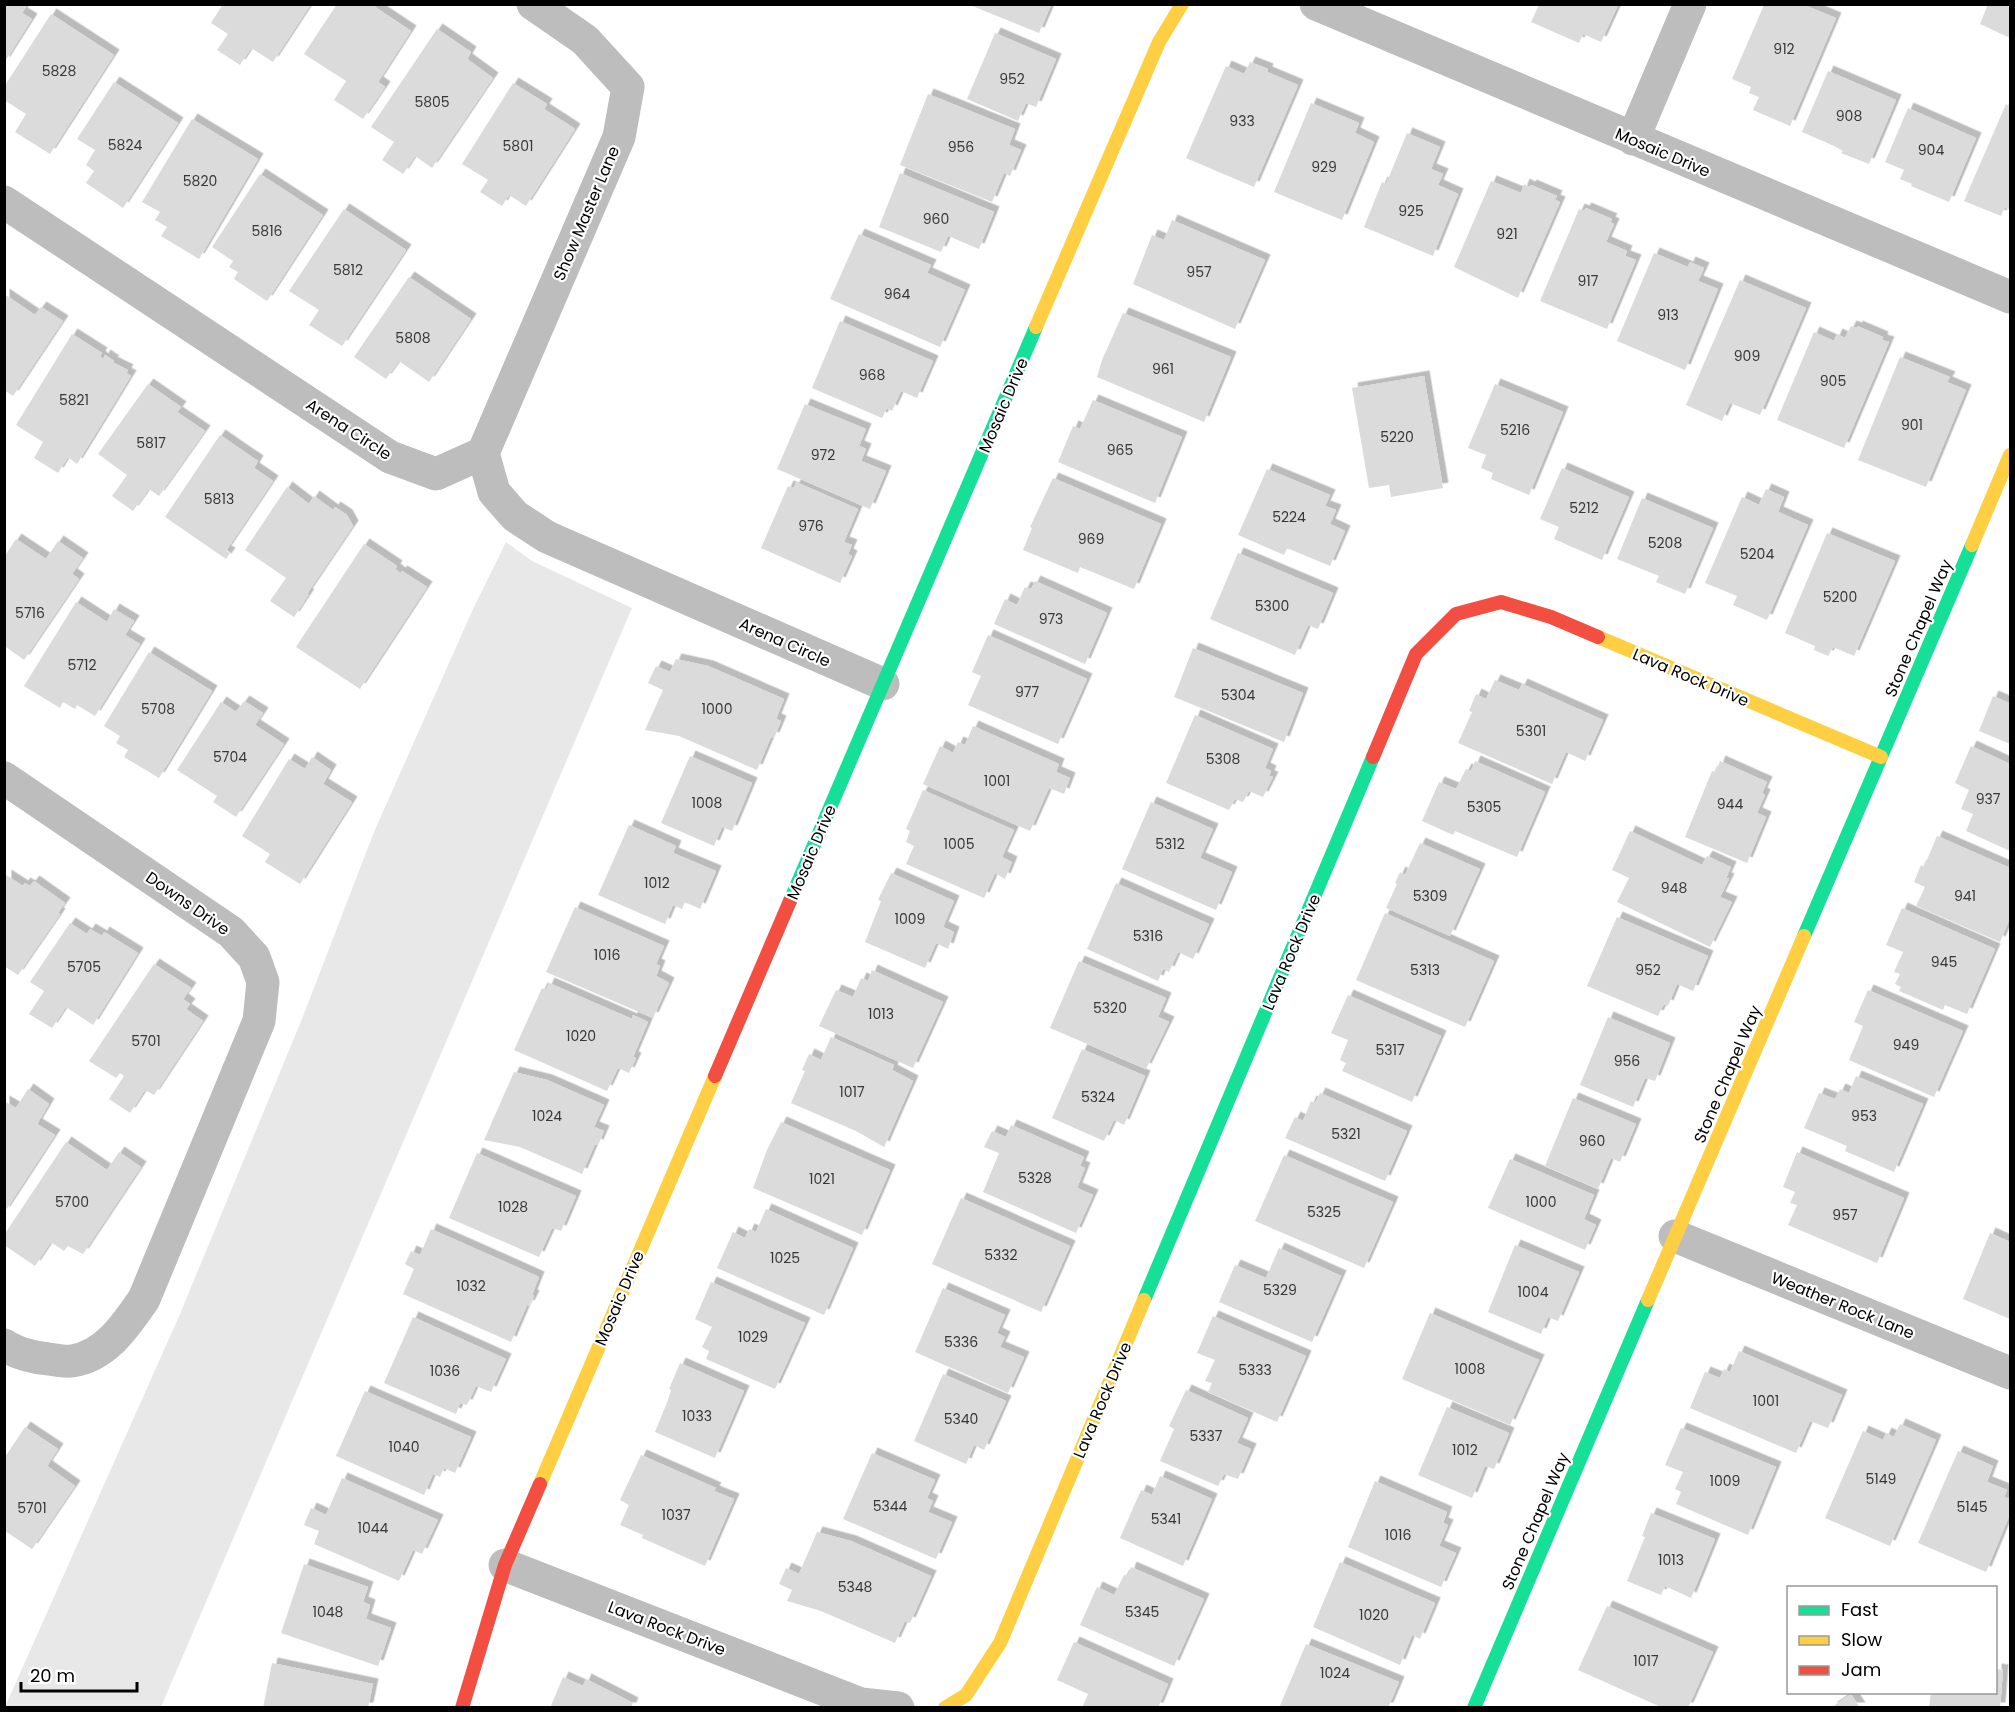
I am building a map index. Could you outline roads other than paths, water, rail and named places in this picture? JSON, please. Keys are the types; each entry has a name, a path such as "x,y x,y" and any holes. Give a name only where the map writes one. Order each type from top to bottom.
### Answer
{"street":[{"name":"Show Master Lane","path":"483,453 620,137 628,87 585,40 533,4"},
{"name":"Mosaic Drive","path":"462,1707 505,1564 1155,53 1182,4"},
{"name":"Mosaic Drive","path":"1316,4 1633,140 2010,297"},
{"path":"1633,140 1690,4"},
{"name":"Arena Circle","path":"4,202 390,457 436,474 483,453 494,492 514,516 547,537 882,684"},
{"name":"Stone Chapel Way","path":"1474,1707 2010,454"},
{"name":"Lava Rock Drive","path":"945,1707 966,1695 1000,1643 1416,654 1456,614 1501,602 1551,617 1881,757"},
{"name":"Downs Drive","path":"4,778 231,932 254,957 263,982 260,1021 144,1299 123,1330 98,1352 71,1362 42,1359 4,1345"},
{"name":"Weather Rock Lane","path":"1675,1236 2010,1373"},
{"name":"Lava Rock Drive","path":"505,1564 861,1704 898,1707"}]}
